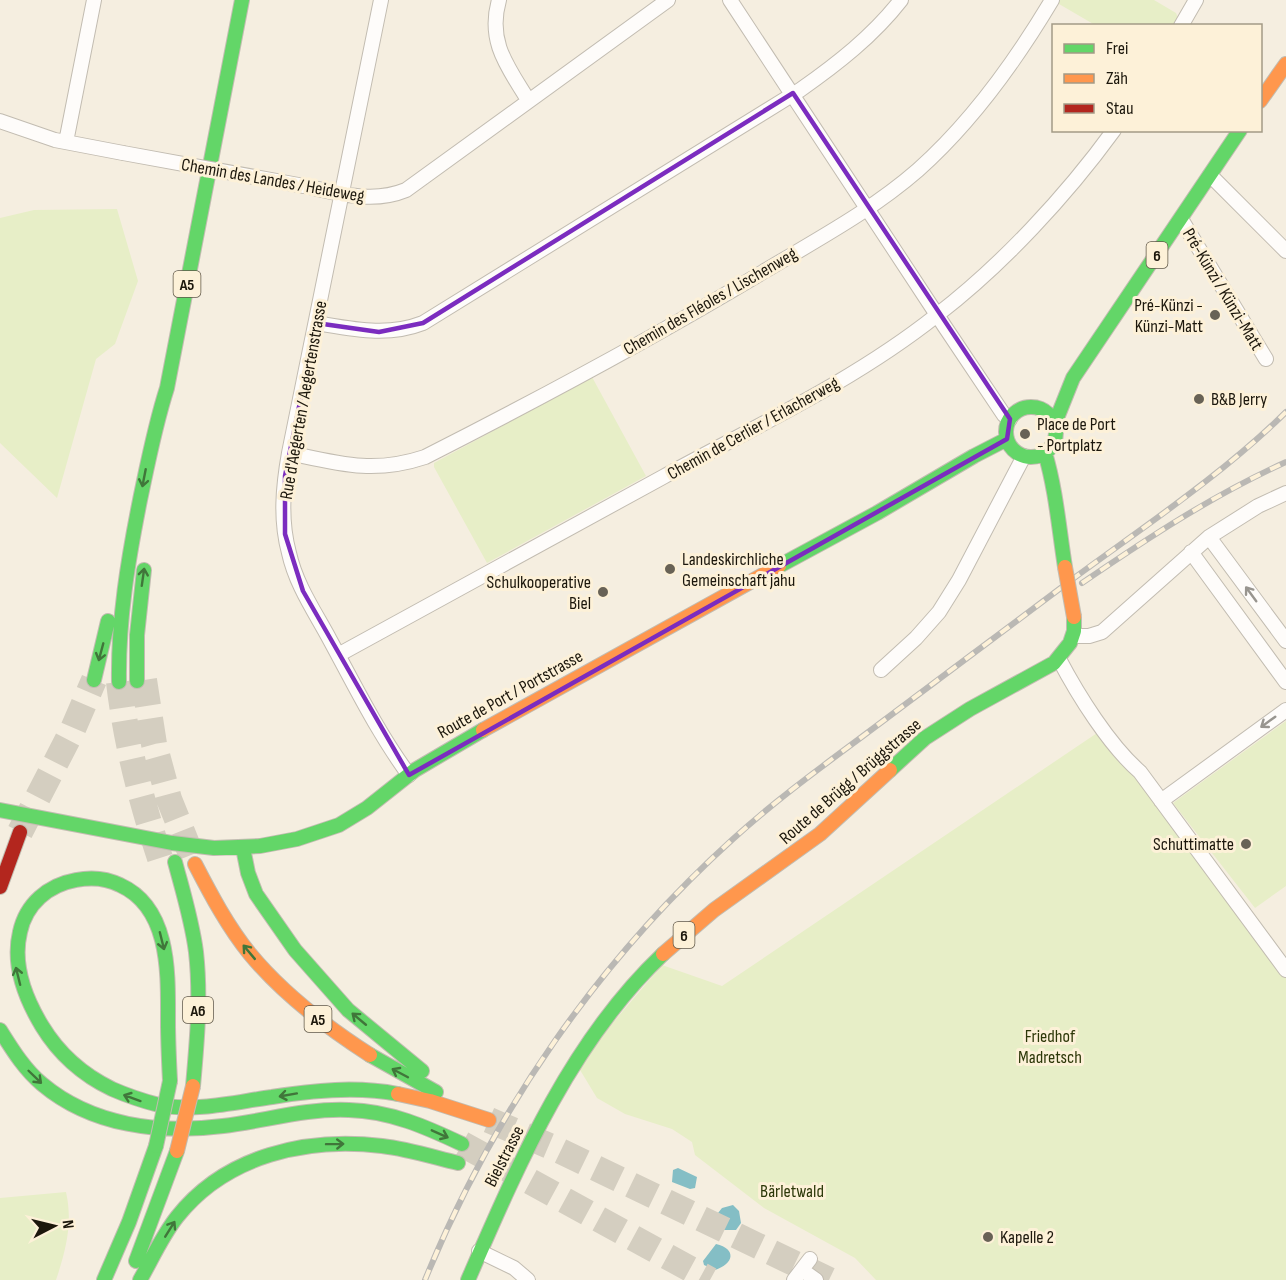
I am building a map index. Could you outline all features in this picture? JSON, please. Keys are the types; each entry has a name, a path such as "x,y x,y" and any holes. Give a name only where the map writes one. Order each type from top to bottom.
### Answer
{"main road":[{"name":"A5","path":"94,680 115,586 133,535 156,422 167,388 242,0"},
{"path":"1262,98 1286,64"},
{"name":"6","path":"1055,423 1073,378 1239,132"},
{"name":"6","path":"1033,406 1073,378"},
{"name":"A5","path":"153,506 166,422 167,388"},
{"path":"1033,406 1046,411 1055,423 1056,436 1045,453 1031,457 1024,456 1011,446 1006,432 1010,419 1020,409 1033,406"},
{"name":"Route de Port / Portstrasse","path":"0,810 172,843 243,848 297,839 339,825 367,808 437,756 638,643 909,496 966,460 1007,439"},
{"path":"1045,453 1053,479 1055,507 1074,617 1074,636"},
{"path":"119,682 120,612 133,535"},
{"path":"140,680 137,635 146,553"},
{"name":"Route de Brügg / Brüggstrasse","path":"583,1053 597,1030 634,984 692,928 820,834 925,738 970,709 1050,666 1067,650 1074,636"},
{"path":"0,887 20,832"},
{"path":"243,848 248,873 256,894 270,917 311,969 348,1010 413,1065 446,1086"},
{"path":"160,858 172,902"},
{"name":"A6","path":"127,1280 157,1209 177,1151 193,1086 198,1007 196,962 193,934 175,861"},
{"name":"A5","path":"195,864 214,900 248,951 303,1007 381,1063 491,1115"},
{"path":"170,1081 167,972 163,943 152,914 132,892 108,880 77,879 53,887 31,907 19,927 15,949 16,973 30,1009 55,1046 80,1070 97,1082 132,1099 192,1108 217,1107 329,1090 385,1091 491,1115"},
{"name":"A6","path":"104,1280 129,1222 156,1146 170,1081 180,997 177,946"},
{"path":"0,1030 16,1057 51,1091 72,1105 113,1122 138,1128 186,1130 308,1112 358,1111 391,1116 417,1124 462,1144"},
{"name":"Bielstrasse","path":"468,1280 479,1251 529,1146 583,1053"},
{"path":"99,1101 171,1128"},
{"path":"474,1101 491,1115"},
{"path":"140,1280 177,1217 201,1191 227,1172 254,1159 312,1144 347,1144 383,1146 458,1163"}],"street":[{"path":"66,142 94,0"},
{"name":"Rue d'Aegerten / Aegertenstrasse","path":"381,0 290,453 283,496 283,516 288,552 295,575 394,754 409,775"},
{"path":"500,0 496,38 501,55 528,100"},
{"name":"Chemin des Landes / Heideweg","path":"0,121 42,137 66,142 342,194 385,197 406,190 668,0"},
{"path":"730,0 937,315 1004,415 1010,419"},
{"path":"316,323 379,332 395,331 423,323 793,93 846,57 877,28 901,0"},
{"name":"Chemin des Fléoles / Lischenweg","path":"290,453 362,467 397,465 425,457 731,291 867,210 918,170 991,91 1052,0"},
{"path":"1182,24 1196,0"},
{"name":"Chemin de Cerlier / Erlacherweg","path":"338,655 793,408 877,357 937,315 983,275 1040,220 1086,168 1113,132"},
{"path":"1210,175 1286,251"},
{"name":"Pré-Künzi / Künzi-Matt","path":"1181,219 1266,359"},
{"path":"881,670 916,638 939,612 964,572 1024,456"},
{"path":"1074,636 1089,636 1102,632 1209,537 1258,506 1286,493"},
{"path":"1209,537 1286,641"},
{"path":"1191,552 1286,682"},
{"path":"1059,659 1071,682 1103,729 1125,758 1140,772 1286,970"},
{"path":"1161,801 1286,710"},
{"path":"479,1251 514,1268 528,1280"},
{"path":"802,1270 816,1280"}],"highlighted area":[{"path":"793,93 1010,419 1007,439 409,775 303,591 285,534 285,476 316,323 379,332 423,323"}],"green space":[{"path":"1058,0 1154,0 1176,13 1178,18 1174,24 1093,24 1059,4"},
{"path":"117,209 138,281 115,344 96,359 57,498 0,443 0,218 34,210"},
{"path":"592,377 646,476 487,563 434,467 434,463"},
{"name":"Schuttimatte","path":"1286,721 1286,886 1255,908 1173,803"},
{"name":"Friedhof Madretsch","path":"1103,729 1286,970 1286,1280 876,1280 855,1258 764,1208 695,1155 692,1142 672,1129 625,1114 597,1098 577,1065 662,965 722,986"},
{"path":"66,1192 69,1226 56,1280 0,1280 0,1198"}],"water":[{"path":"678,1168 697,1177 695,1188 690,1189 672,1182 673,1170"},
{"path":"733,1205 739,1211 741,1223 736,1230 723,1230 718,1213 722,1208"},
{"path":"716,1244 727,1249 730,1257 726,1264 715,1270 704,1265 703,1261"}],"tunnel":[{"path":"20,832 73,729 94,680"},
{"path":"144,680 154,744 169,799 195,864"},
{"path":"119,682 135,771 160,858"},
{"path":"489,1120 554,1148 829,1280"},
{"path":"462,1144 710,1280"}],"railway":[{"path":"425,1280 483,1157 517,1098 554,1042 594,988 684,886 733,839 785,795 1208,479 1286,412"},
{"path":"1082,583 1207,503 1286,462"}],"traffic: fast":[{"path":"119,682 122,613 140,500 167,388 242,0"},
{"path":"1055,423 1073,378 1239,132"},
{"path":"1031,407 1049,414 1056,432 1049,450 1031,457 1013,450 1006,432 1013,414 1031,407"},
{"path":"779,566 1007,439"},
{"path":"1045,453 1055,495 1065,567"},
{"path":"137,681 137,635 144,570"},
{"path":"890,770 925,738 970,709 1054,663 1070,643 1074,631 1074,617"},
{"path":"94,680 108,621"},
{"path":"0,810 172,843 214,848 260,846 297,839 339,825 367,808 415,770 483,730"},
{"path":"243,848 248,873 256,894 295,950 348,1010 422,1071"},
{"path":"175,862 196,952 198,1019 193,1086"},
{"path":"170,1081 166,964 158,926 149,910 137,896 120,885 104,880 93,878 76,880 56,886 40,897 27,913 18,944 19,969 25,993 56,1046 72,1063 101,1083 124,1094 173,1107 216,1105 320,1091 367,1090 398,1094"},
{"path":"468,1280 527,1150 574,1065 600,1026 663,954"},
{"path":"0,1030 24,1065 42,1084 83,1109 128,1124 175,1129 199,1128 239,1124 301,1113 349,1110 393,1117 421,1126 462,1144"},
{"path":"370,1055 436,1092"},
{"path":"156,1146 170,1081"},
{"path":"140,1280 172,1224 197,1196 219,1178 270,1155 297,1148 354,1144 401,1149 458,1163"},
{"path":"104,1280 129,1222 156,1146"},
{"path":"136,1261 177,1151"}],"traffic: slow":[{"path":"1262,98 1286,64"},
{"path":"483,730 779,566"},
{"path":"1065,567 1074,617"},
{"path":"663,954 714,910 820,834 890,770"},
{"path":"195,864 227,922 263,969 307,1009 370,1055"},
{"path":"177,1151 193,1086"},
{"path":"398,1094 430,1101 489,1120"}],"traffic: jam":[{"path":"0,887 20,832"}],"place":[{"name":"Pré-Künzi - Künzi-Matt","path":"1215,315"},
{"name":"B&B Jerry","path":"1199,399"},
{"name":"Place de Port - Portplatz","path":"1025,434"},
{"name":"Landeskirchliche Gemeinschaft jahu","path":"670,569"},
{"name":"Schulkooperative Biel","path":"603,592"},
{"name":"Schuttimatte","path":"1246,844"},
{"name":"Kapelle 2","path":"988,1237"}],"park label":[{"name":"Bärletwald","path":"792,1191"}]}
